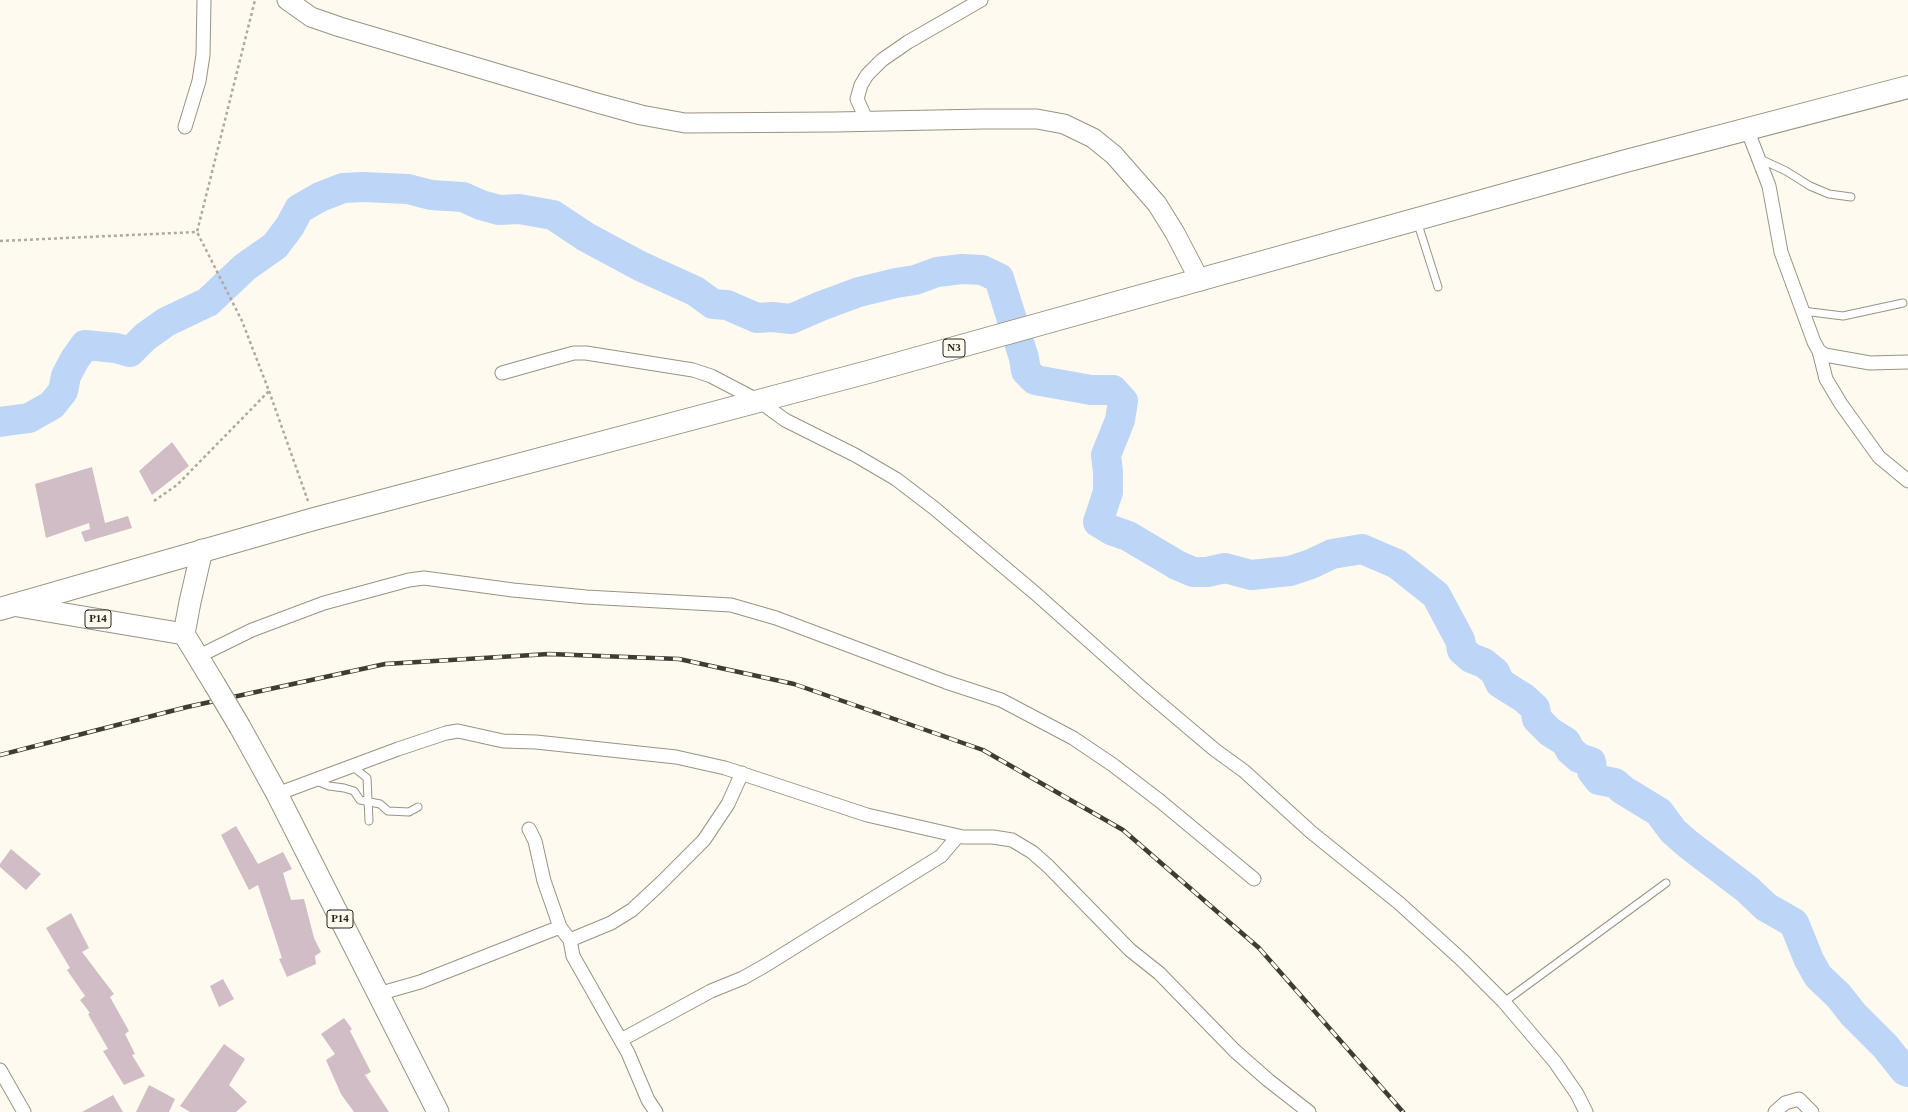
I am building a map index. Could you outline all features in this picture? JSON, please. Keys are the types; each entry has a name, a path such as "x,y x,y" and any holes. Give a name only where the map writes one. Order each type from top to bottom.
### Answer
{"highway":[{"name":"N3","path":"6,607 314,519 759,401 1200,281 1416,219 1908,87"}],"main road":[{"path":"287,0 311,17 340,27 641,115 685,123 1037,119 1064,124 1093,138 1114,155 1157,204 1175,232 1200,281"},
{"path":"184,634 202,550"},
{"name":"P14","path":"6,607 184,634 240,727 277,794 438,1112"}],"street":[{"path":"185,127 199,81 203,56 204,0"},
{"path":"867,122 857,98 861,84 867,75 882,60 908,42 981,0"},
{"path":"1747,129 1769,186 1781,252 1819,351 1826,379 1841,404 1879,457 1908,481"},
{"path":"1819,351 1825,355 1846,357 1870,363 1908,362"},
{"path":"502,373 574,353 596,354 693,370 711,376 759,401 785,420 856,455 896,479 934,508 1036,593 1144,690 1215,750 1244,771 1311,832 1399,904 1463,962 1504,1002 1555,1062 1577,1094 1586,1112"},
{"path":"198,656 252,630 324,603 424,578 513,590 586,597 731,605 776,618 946,682 1001,700 1073,738 1113,765 1154,796 1254,879"},
{"path":"277,794 446,733 458,731 498,740 536,742 676,757 742,773 867,815 958,836 993,837 1012,840 1032,852 1130,950 1173,987 1235,1051 1268,1080 1309,1112"},
{"path":"570,940 611,923 632,910 661,883 704,840 728,804 742,773"},
{"path":"529,829 535,841 544,881 560,927 570,940 573,956 620,1040 648,1100 656,1112"},
{"path":"620,1040 711,991 743,978 766,965 942,856 958,836"},
{"path":"378,994 420,982 560,927"},
{"path":"0,1070 24,1112"},
{"path":"1775,1112 1785,1103 1799,1099 1812,1112"}],"lane":[{"path":"1758,158 1786,171 1810,186 1829,194 1852,197"},
{"path":"1416,219 1438,287"},
{"path":"1803,311 1843,316 1903,303"},
{"path":"352,766 367,778 369,821"},
{"path":"314,780 330,786 354,791 360,800 380,804 388,811 409,812 418,807"},
{"path":"1504,1002 1666,883"}],"path":[{"path":"255,0 197,232 242,321 269,391 314,519"},
{"path":"0,241 197,232"},
{"path":"154,501 177,485 269,391"}],"building":[{"path":"172,442 189,466 152,495 139,471"},
{"path":"92,467 105,523 128,516 132,528 85,542 81,532 90,529 89,523 46,538 35,484"},
{"path":"236,826 258,864 283,852 292,869 283,873 291,900 304,899 314,938 321,952 315,956 316,964 287,977 279,959 282,958 258,885 249,890 221,835"},
{"path":"11,849 41,874 26,890 0,867 0,864"},
{"path":"71,913 89,948 82,952 114,994 110,997 129,1031 125,1034 135,1054 132,1055 145,1076 124,1085 103,1051 108,1049 88,1014 90,1013 80,1000 85,996 67,970 70,968 46,928"},
{"path":"223,979 234,999 219,1007 210,986"},
{"path":"344,1018 352,1029 350,1031 371,1072 365,1075 389,1112 354,1112 341,1094 326,1060 335,1054 321,1034"},
{"path":"224,1044 245,1059 229,1085 247,1102 236,1112 190,1112 180,1106"},
{"path":"149,1085 175,1099 169,1112 136,1112"},
{"path":"113,1095 123,1112 82,1112"}],"waterway":[{"path":"0,422 29,418 52,405 63,391 66,376 75,359 85,345 116,348 130,352 145,337 166,322 208,302 245,267 275,246 290,226 299,209 320,197 343,188 363,187 408,189 431,195 463,197 481,205 499,210 519,209 553,215 586,237 640,266 695,291 713,304 727,305 757,318 772,317 791,319 859,292 915,280 937,272 962,269 982,270 999,278 1024,358 1026,371 1035,380 1091,390 1113,390 1123,401 1120,420 1106,455 1108,492 1098,522 1111,530 1128,536 1177,565 1193,572 1207,572 1225,568 1251,575 1290,571 1311,564 1332,554 1362,549 1397,564 1436,595 1460,640 1462,650 1471,658 1484,663 1495,672 1500,683 1524,698 1535,708 1537,719 1550,732 1566,742 1570,750 1579,758 1591,762 1592,771 1599,780 1615,783 1623,790 1659,812 1673,831 1689,845 1747,889 1766,907 1794,923 1809,960 1818,976 1838,995 1853,1014 1885,1046 1905,1071 1908,1072"}],"railway":[{"path":"0,755 187,707 385,664 549,654 679,659 794,684 983,750 1123,830 1259,948 1403,1112"}]}
